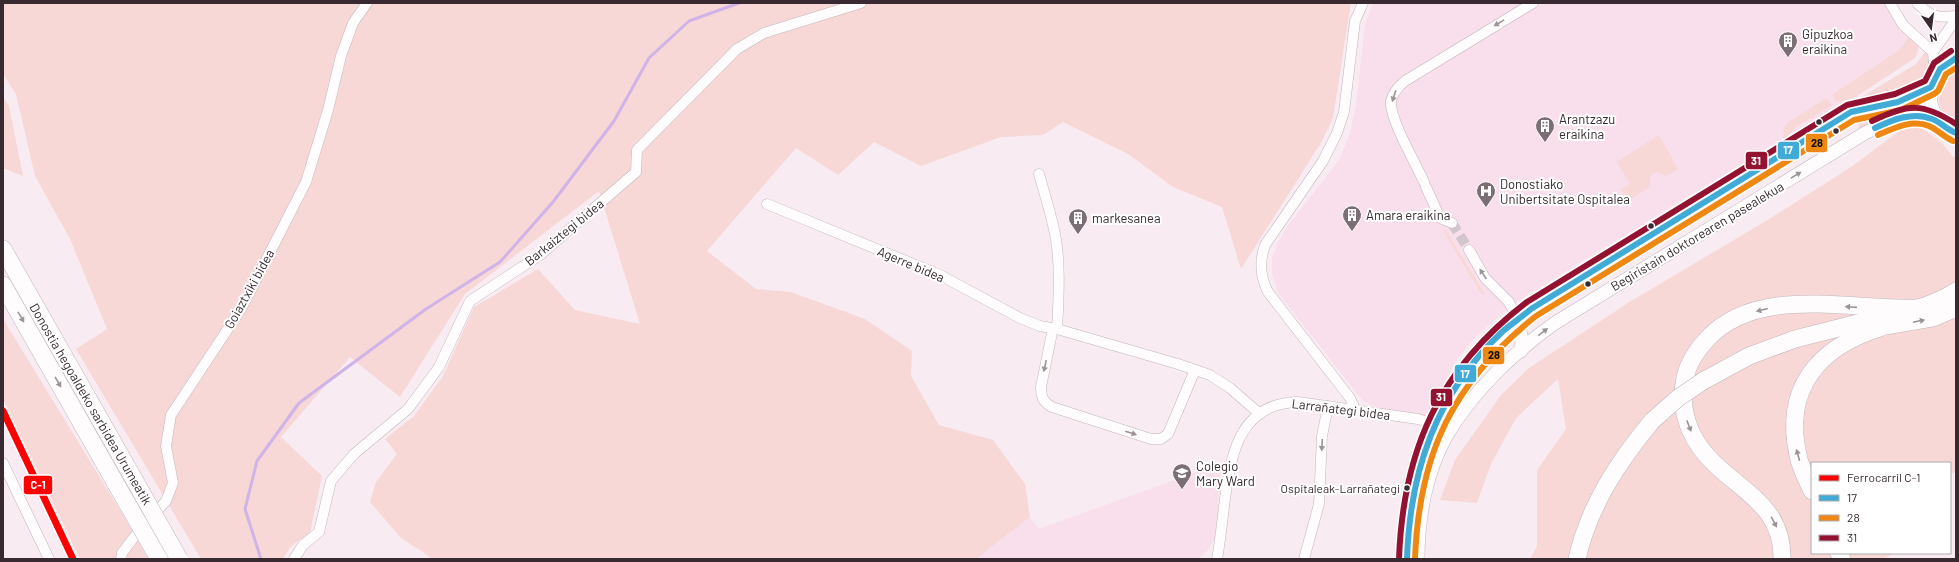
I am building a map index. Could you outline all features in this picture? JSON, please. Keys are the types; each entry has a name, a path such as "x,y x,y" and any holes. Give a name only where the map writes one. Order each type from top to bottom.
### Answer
{"highway":[{"name":"Donostia hegoaldeko sarbidea Urumeatik","path":"3,249 179,559"},
{"name":"Donostia hegoaldeko sarbidea Urumeatik","path":"3,286 159,559"},
{"path":"1578,559 1590,519 1602,492 1618,465 1652,421 1678,398 1702,380 1732,364 1765,350 1826,330 1935,303 1956,290"},
{"path":"1782,559 1778,531 1770,514 1751,493 1717,467 1707,457 1693,437 1684,411 1684,386 1692,359 1712,334 1726,324 1761,309 1801,304 1891,309 1918,308"},
{"path":"1765,350 1796,342 1933,318 1956,308"},
{"path":"1811,489 1798,456 1794,435 1798,395 1807,378 1819,362 1832,350 1852,338 1880,328"}],"main road":[{"path":"1951,131 1933,112 1930,100 1931,88 1935,75 1946,63 1956,58"},
{"name":"Begiristain doktorearen pasealekua","path":"1407,559 1408,524 1411,502 1417,477 1435,424 1467,372 1494,340 1531,309 1851,112 1898,102 1931,88"},
{"name":"Begiristain doktorearen pasealekua","path":"1428,485 1447,436 1462,413 1474,398 1520,351 1555,323 1865,133 1903,116 1920,116 1951,131"},
{"path":"1518,320 1522,341 1520,351"},
{"name":"Begiristain doktorearen pasealekua","path":"1467,372 1465,382 1458,394 1457,399 1464,403 1474,398"},
{"name":"Begiristain doktorearen pasealekua","path":"1435,424 1462,413"},
{"name":"Begiristain doktorearen pasealekua","path":"1418,559 1423,505 1439,435 1435,424"}],"street":[{"name":"Goiaztxiki bidea","path":"122,559 122,553 166,501 173,483 166,446 171,415 240,309 306,182 328,110 341,56 353,23 367,3"},
{"name":"Barkaiztegi bidea","path":"294,559 303,545 319,532 331,481 354,454 408,409 439,367 470,301 540,255 636,172 637,150 737,49 764,33 861,3"},
{"path":"1355,409 1350,398 1268,292 1263,281 1261,256 1264,245 1323,161 1337,133 1344,112 1356,21 1364,3"},
{"path":"1452,223 1440,218 1393,115 1391,100 1396,88 1405,81 1533,3"},
{"path":"1890,3 1903,25 1933,52"},
{"path":"1917,3 1927,13 1937,17 1956,18"},
{"path":"1935,75 1933,52 1956,18"},
{"path":"1039,174 1054,225 1059,299 1055,329 1041,387 1041,396 1044,403 1052,407 1151,439 1161,439 1168,434 1195,370"},
{"name":"Agerre bidea","path":"766,204 940,275 1020,318 1040,326 1055,329 1210,375 1230,388 1260,414"},
{"path":"1469,250 1485,278 1509,302 1518,320"},
{"name":"Larrañategi bidea","path":"1217,559 1232,455 1240,435 1268,407 1289,402 1355,409 1418,419 1435,424"},
{"path":"1304,559 1319,504 1322,436 1328,406"},
{"path":"3,463 49,559"}],"shaded area":[{"path":"3,3 1351,3 1333,118 1322,141 1241,269 1222,207 1173,187 1128,154 1063,122 1043,135 1001,137 921,166 874,142 838,175 796,148 707,251 756,289 791,292 865,319 912,351 911,376 939,425 993,440 1025,484 1030,517 976,559 433,559 400,537 370,502 376,482 397,454 385,439 414,416 443,376 474,307 538,269 575,310 640,324 599,191 465,294 400,397 350,357 281,437 322,476 310,533 291,546 283,559 201,559 76,349 107,329 70,239 35,176 16,94 3,74"},
{"name":"Donostiako Unibertsitate Ospitalea","path":"1373,3 1895,3 1907,21 1922,36 1916,57 1519,300 1475,337 1455,362 1444,385 1425,416 1375,407 1362,400 1278,293 1272,274 1272,258 1286,228 1339,160 1350,133 1356,104 1365,25"},
{"path":"1907,33 1920,44 1915,58 1854,98 1836,102 1832,95 1898,51 1907,40"},
{"path":"1926,51 1930,63 1922,82 1902,92 1852,103 1916,64"},
{"path":"1956,67 1956,124 1948,119 1943,112 1939,96 1943,79"},
{"path":"3,97 9,106 23,176 3,168"},
{"path":"1920,97 1922,111 1898,111 1859,133 1858,113"},
{"path":"1827,98 1832,105 1796,127 1783,141 1784,128 1788,122"},
{"path":"1906,126 1922,128 1942,143 1953,157 1956,157 1956,472 1951,474 1951,462 1811,462 1811,554 1893,554 1883,559 1530,559 1537,546 1537,470 1566,429 1558,379 1516,418 1491,464 1477,503 1440,500 1455,460 1501,395 1529,368 1631,301 1766,221 1851,167"},
{"path":"1659,135 1678,169 1666,176 1657,172 1650,176 1650,184 1648,188 1628,201 1621,189 1630,184 1617,162"},
{"path":"1445,229 1484,293 1482,295 1444,232"},
{"path":"3,319 129,525 148,559 80,559 3,399"},
{"name":"Colegio Mary Ward","path":"1221,463 1215,539 1208,550 1198,559 976,559 1030,517 1039,529"}],"waterway":[{"path":"261,559 245,509 257,461 299,403 426,309 500,262 553,202 614,121 649,58 689,21 739,3"}],"tunnel":[{"path":"1452,223 1469,250"}],"rail line":[{"name":"C-1","path":"3,411 73,559"}],"transit line":[{"name":"31","path":"1399,559 1402,519 1408,482 1418,447 1432,415 1449,384 1470,355 1496,328 1527,302 1847,105 1895,94 1925,81 1934,63 1951,51"},
{"name":"17","path":"1407,559 1409,526 1414,495 1421,464 1431,435 1444,408 1460,381 1479,356 1502,332 1531,309 1851,112 1898,102 1931,87 1940,69 1956,58"},
{"name":"28","path":"1415,559 1418,521 1424,486 1433,453 1446,422 1462,394 1483,367 1507,341 1536,316 1854,120 1901,110 1934,94 1938,91 1946,74 1956,68"},
{"name":"31","path":"1872,121 1896,111 1915,108 1934,112 1956,124"},
{"name":"17","path":"1875,128 1888,122 1910,116 1917,116 1935,120 1956,133"},
{"name":"28","path":"1878,135 1903,125 1916,123 1929,126 1953,141"}],"place":[{"name":"Gipuzkoa eraikina","path":"1788,58"},
{"name":"Arantzazu eraikina","path":"1545,143"},
{"name":"Donostiako Unibertsitate Ospitalea","path":"1486,208"},
{"name":"Amara eraikina","path":"1352,232"},
{"name":"markesanea","path":"1078,235"},
{"name":"Ospitaleak-Larrañategi","path":"1407,488"},
{"name":"Colegio Mary Ward","path":"1182,490"}]}
